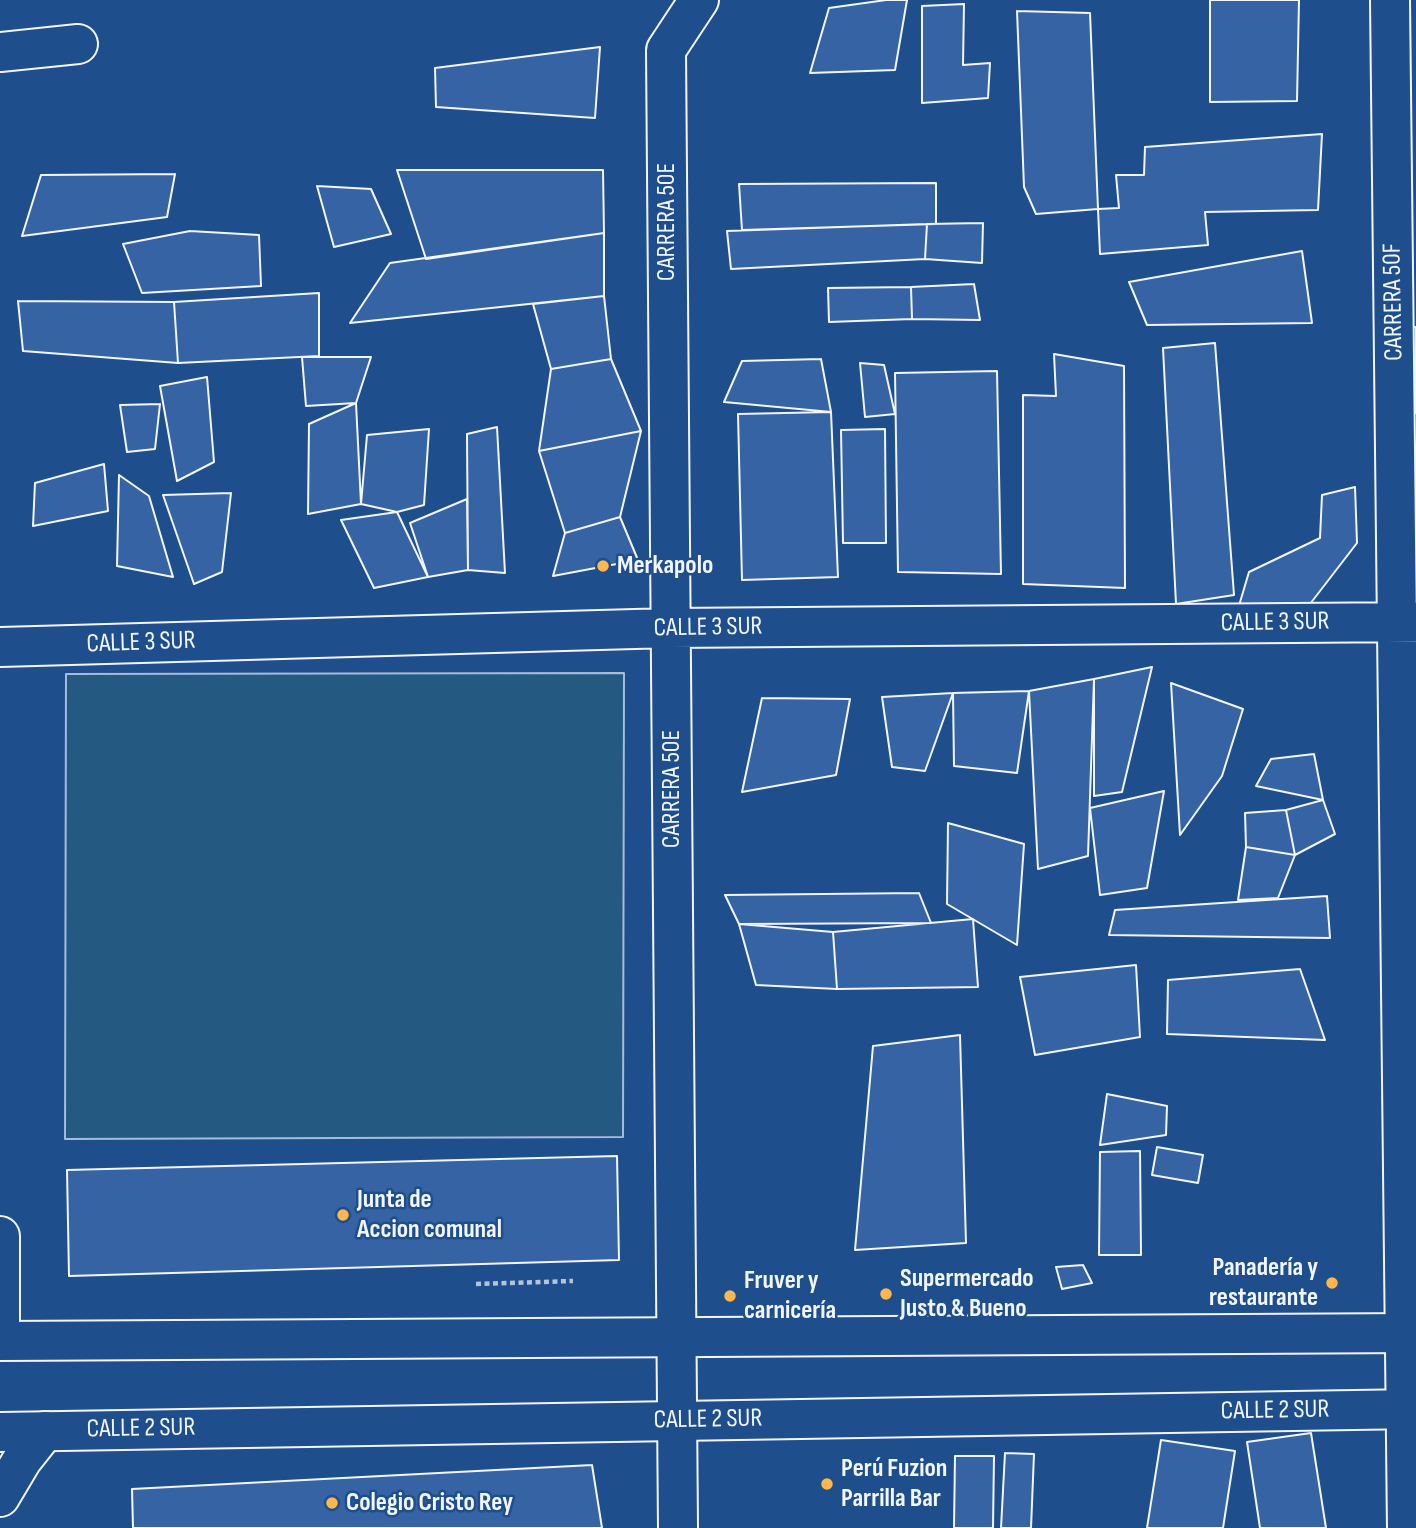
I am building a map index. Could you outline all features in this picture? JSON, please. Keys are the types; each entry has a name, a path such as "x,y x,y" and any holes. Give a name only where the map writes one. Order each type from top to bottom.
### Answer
{"street":[{"name":"CARRERA 50E","path":"678,1528 666,50 699,0"},
{"name":"CARRERA 50F","path":"1390,0 1407,622 1411,1333 1407,1528"},
{"path":"0,52 78,44"},
{"name":"CALLE 3 SUR","path":"0,647 670,628 1407,622"},
{"path":"0,1237 0,1341 1411,1333"},
{"name":"CALLE 2 SUR","path":"0,1432 1411,1409"},
{"path":"0,1497 22,1460 45,1431"}],"shaded area":[{"path":"624,673 623,1137 65,1139 66,674"}],"building":[{"path":"886,0 907,0 895,70 810,73 829,8"},
{"path":"1210,0 1299,0 1297,101 1210,102"},
{"path":"964,4 963,65 990,63 988,98 922,103 922,6"},
{"path":"1017,11 1090,13 1098,209 1036,214 1024,187"},
{"path":"600,47 595,118 436,107 435,68"},
{"path":"1322,134 1318,210 1205,212 1208,245 1100,254 1098,209 1119,208 1116,175 1144,175 1145,147"},
{"path":"397,170 603,170 604,233 426,259"},
{"path":"175,174 167,217 22,236 41,175"},
{"path":"936,183 936,224 742,230 739,184"},
{"path":"317,186 371,189 391,234 334,247"},
{"path":"983,223 982,263 925,259 927,224"},
{"path":"927,224 925,259 731,269 727,231"},
{"path":"190,231 259,235 261,286 142,293 123,244"},
{"path":"604,233 604,296 350,323 390,263"},
{"path":"1302,251 1312,323 1147,325 1129,282"},
{"path":"974,284 980,320 912,319 911,287"},
{"path":"911,287 912,319 829,322 828,288"},
{"path":"319,293 319,356 178,363 174,302"},
{"path":"604,296 611,359 551,369 533,304"},
{"path":"18,301 174,302 178,363 23,351"},
{"path":"1416,327 1416,413 1413,413 1415,376 1408,328"},
{"path":"1215,343 1234,595 1176,604 1163,348"},
{"path":"1054,354 1124,366 1125,588 1023,584 1023,395 1056,396"},
{"path":"302,357 371,357 356,403 306,406"},
{"path":"611,359 641,431 539,451 551,369"},
{"path":"821,359 831,412 724,402 742,361"},
{"path":"860,363 884,365 895,414 865,417"},
{"path":"997,371 1001,574 898,572 895,373"},
{"path":"207,377 214,462 177,481 160,386"},
{"path":"356,403 361,504 308,514 309,424"},
{"path":"160,404 155,449 127,452 120,405"},
{"path":"831,412 838,577 742,580 738,414"},
{"path":"497,427 505,573 468,570 467,434"},
{"path":"429,429 424,505 397,512 361,504 367,435"},
{"path":"885,429 886,543 843,543 841,430"},
{"path":"641,431 620,517 565,533 539,451"},
{"path":"104,464 108,511 33,526 35,483"},
{"path":"119,475 149,496 173,577 117,566"},
{"path":"1355,487 1357,543 1310,604 1238,609 1249,572 1320,538 1322,495"},
{"path":"231,493 222,572 194,584 163,495"},
{"path":"467,499 468,570 428,577 410,523"},
{"path":"397,512 428,577 374,588 341,520"},
{"path":"620,517 638,560 553,576 565,533"},
{"path":"1152,667 1122,792 1094,796 1094,679"},
{"path":"1094,679 1088,856 1038,869 1029,691"},
{"path":"1171,683 1243,709 1222,776 1180,835"},
{"path":"1029,691 1017,773 954,766 953,693"},
{"path":"953,693 925,771 892,767 882,697"},
{"path":"762,698 850,699 836,775 742,792"},
{"path":"1314,754 1323,800 1256,786 1271,759"},
{"path":"1164,791 1147,888 1100,895 1090,808"},
{"path":"1323,800 1335,834 1295,855 1286,810"},
{"path":"1286,810 1295,855 1246,847 1245,813"},
{"path":"948,823 1024,844 1017,945 947,904"},
{"path":"1246,847 1295,855 1278,898 1238,900"},
{"path":"919,893 931,923 739,924 725,895"},
{"path":"1327,896 1330,938 1109,935 1115,910"},
{"path":"973,919 978,987 837,989 833,932"},
{"path":"739,924 833,932 837,989 756,985"},
{"path":"1136,965 1140,1037 1035,1055 1020,977"},
{"path":"1300,969 1325,1040 1167,1034 1168,980"},
{"path":"960,1035 966,1243 855,1250 873,1046"},
{"path":"1107,1094 1167,1106 1166,1135 1100,1145"},
{"path":"1157,1147 1203,1155 1198,1183 1152,1175"},
{"path":"1140,1151 1141,1255 1099,1255 1100,1152"},
{"name":"Junta de Accion comunal","path":"617,1156 619,1260 69,1276 67,1170"},
{"path":"1083,1265 1092,1283 1062,1289 1056,1267"},
{"path":"1311,1433 1326,1528 1260,1528 1247,1442"},
{"path":"1161,1440 1235,1451 1223,1528 1147,1528"},
{"path":"1005,1453 1034,1454 1031,1528 1001,1528"},
{"path":"955,1456 994,1456 993,1528 954,1528"},
{"name":"Colegio Cristo Rey","path":"592,1465 602,1528 133,1528 132,1489"}],"place":[{"name":"Merkapolo","path":"603,566"},
{"name":"Junta de Accion comunal","path":"343,1215"},
{"name":"Panadería y restaurante","path":"1332,1283"},
{"name":"Supermercado Justo & Bueno","path":"886,1294"},
{"name":"Fruver y carnicería","path":"730,1296"},
{"name":"Perú Fuzion Parrilla Bar","path":"827,1484"},
{"name":"Colegio Cristo Rey","path":"332,1503"}]}
